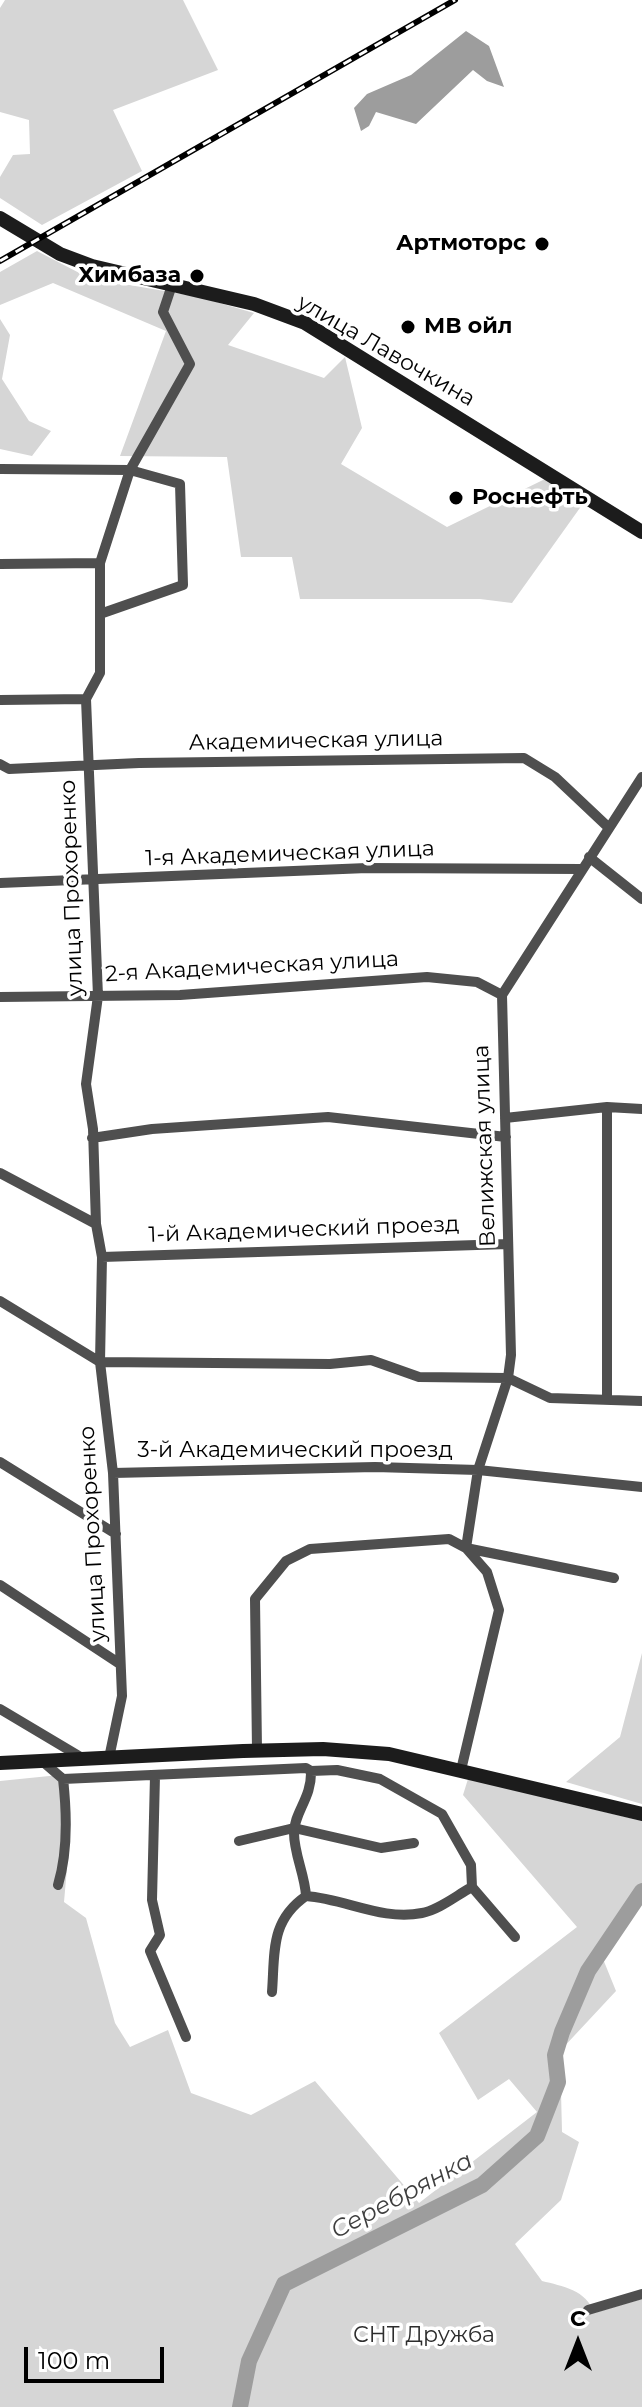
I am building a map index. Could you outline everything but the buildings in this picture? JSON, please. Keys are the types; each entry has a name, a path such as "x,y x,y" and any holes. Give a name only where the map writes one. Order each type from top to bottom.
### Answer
{"main road":[{"name":"улица Лавочкина","path":"0,218 60,254 254,304 305,323 642,532"},
{"path":"0,1763 257,1750 323,1749 389,1754 642,1814"}],"street":[{"name":"улица Прохоренко","path":"109,1758 122,1696 113,1473 100,1362 102,1257 96,1224 86,1084 98,996 86,699 100,673 100,563 130,470 190,364 163,312 172,285"},
{"path":"0,469 130,470 180,484 183,585 100,614"},
{"path":"0,564 100,563"},
{"path":"0,700 86,699"},
{"name":"Академическая улица","path":"0,764 9,769 524,758 555,777 608,827"},
{"path":"502,995 608,827 642,779"},
{"path":"589,857 642,899"},
{"name":"1-я Академическая улица","path":"0,883 367,868 581,869"},
{"name":"2-я Академическая улица","path":"0,997 180,995 427,977 477,982 502,995"},
{"name":"Велижская улица","path":"466,1548 478,1470 508,1378 502,995"},
{"path":"505,1118 607,1107 642,1109"},
{"path":"607,1107 607,1400"},
{"path":"92,1138 152,1129 328,1117 506,1137"},
{"path":"0,1173 96,1224"},
{"name":"1-й Академический проезд","path":"102,1257 508,1244"},
{"path":"0,1301 100,1362 330,1364 371,1360 419,1377 508,1378 550,1398 642,1401"},
{"path":"0,1462 116,1534"},
{"name":"3-й Академический проезд","path":"113,1473 361,1467 478,1470 642,1487"},
{"path":"257,1750 255,1599 286,1561 310,1549 449,1539 466,1548 614,1578"},
{"path":"461,1770 499,1610 487,1572 466,1548"},
{"path":"0,1585 120,1664"},
{"path":"0,1709 84,1759"},
{"path":"42,1761 63,1779 306,1768 311,1771 337,1770 380,1779 442,1814 471,1865 472,1887 515,1937"},
{"path":"306,1896 294,1828 312,1790 311,1771"},
{"path":"155,1776 152,1900 160,1935 150,1951 186,2037"},
{"path":"58,1885 63,1868 66,1809 63,1779"},
{"path":"239,1841 294,1828 381,1848 414,1843"},
{"path":"272,1992 280,1922 290,1907 306,1896 335,1898 381,1914 396,1915 425,1913 472,1887"},
{"path":"588,2310 642,2294"}],"green space":[{"path":"5,0 183,0 218,70 113,110 142,171 42,225 0,198 0,177 13,155 30,154 29,120 0,112 0,8"},
{"path":"37,251 89,278 199,297 254,313 228,345 324,378 345,357 362,428 341,464 447,527 545,479 582,505 512,603 480,599 300,599 292,557 241,557 227,457 120,456 166,331 53,283 0,305 0,272"},
{"path":"0,319 10,335 2,379 29,421 51,431 32,456 0,449"},
{"path":"642,1653 642,1804 566,1782 620,1737"},
{"name":"СНТ Дружба","path":"69,1774 69,1845 64,1902 86,1918 115,2023 130,2047 168,2030 191,2093 251,2115 315,2081 419,2203 537,2112 509,2079 478,2100 439,2033 577,1927 463,1795 468,1779 642,1821 642,1900 603,1959 616,1991 560,2051 562,2132 579,2142 561,2200 515,2244 542,2281 580,2294 594,2313 642,2299 642,2407 0,2407 0,1781"}],"shaded area":[{"path":"466,31 489,46 504,87 487,81 473,70 416,124 376,112 369,126 361,131 354,108 367,94 411,75"}],"waterway":[{"name":"Серебрянка","path":"240,2407 249,2361 284,2284 482,2185 537,2136 558,2082 555,2055 562,2032 588,1971 642,1891"}],"railway":[{"path":"0,261 455,0"}],"place":[{"name":"Артмоторс","path":"542,244"},
{"name":"Химбаза","path":"197,276"},
{"name":"МВ ойл","path":"408,327"},
{"name":"Роснефть","path":"456,498"}]}
